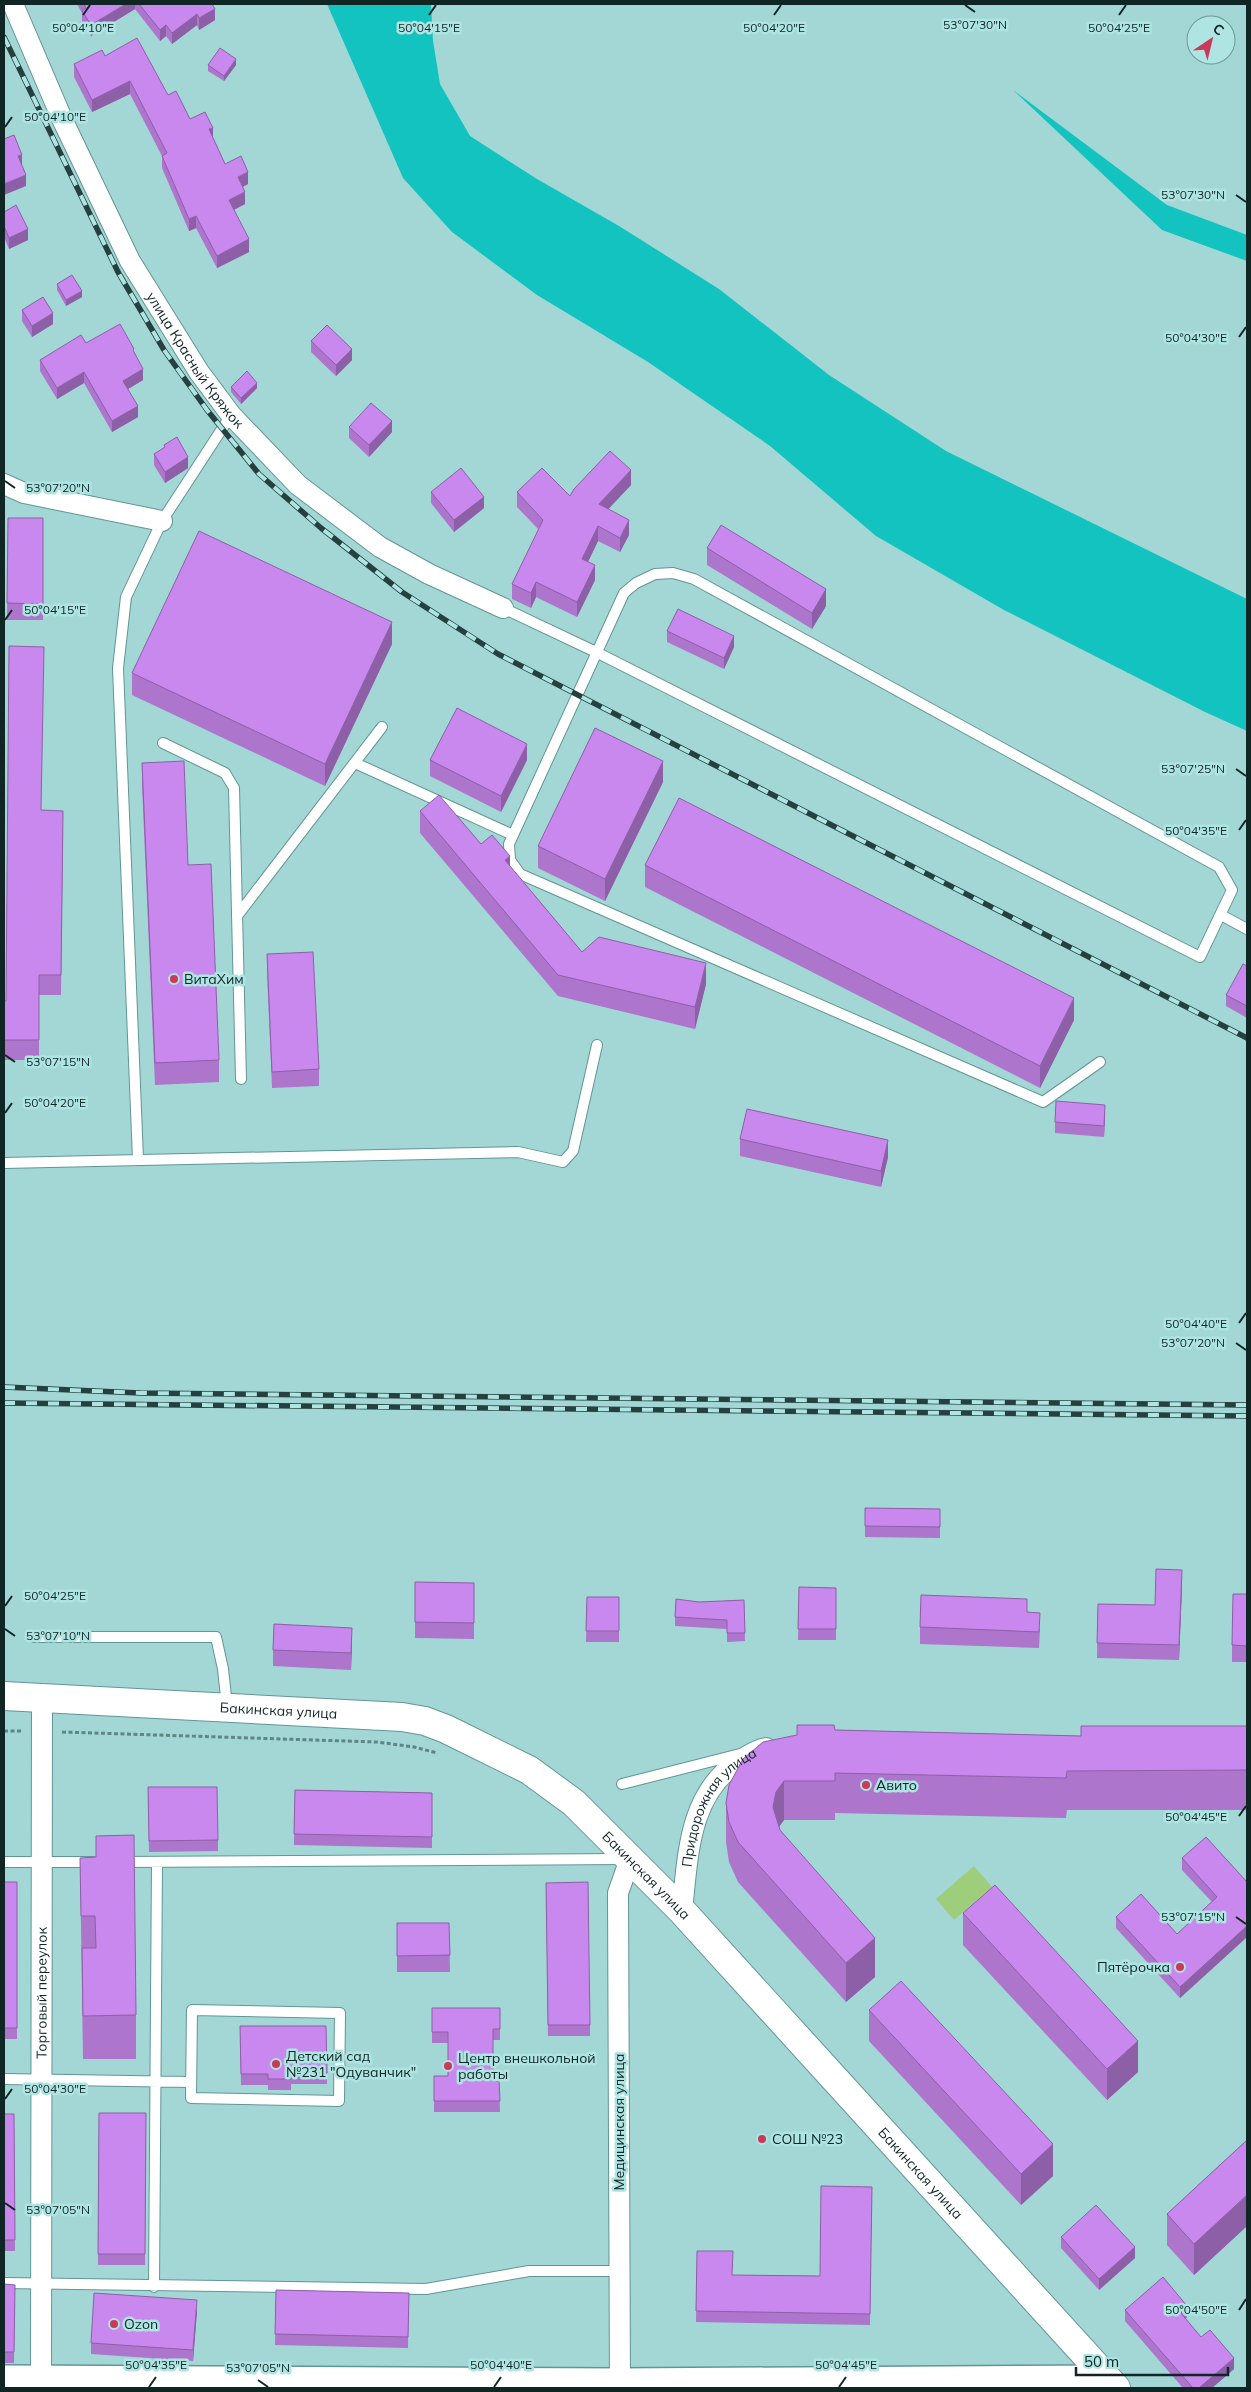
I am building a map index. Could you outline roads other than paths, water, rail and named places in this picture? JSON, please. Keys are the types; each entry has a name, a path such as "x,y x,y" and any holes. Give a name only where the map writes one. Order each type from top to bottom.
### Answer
{"main road":[{"name":"Бакинская улица","path":"4,1696 402,1717 432,1723 529,1770 574,1803 682,1911 1112,2383"}],"street":[{"name":"улица Красный Кряжок","path":"13,4 63,121 130,261 198,372 231,415 298,485 380,547 429,574 503,608"},
{"path":"4,484 24,493 162,521"},
{"name":"Торговый переулок","path":"41,2378 42,1697"},
{"name":"Придорожная улица","path":"682,1911 691,1836 703,1798 724,1771 758,1749 783,1745"},
{"name":"Медицинская улица","path":"620,2385 618,1893 630,1859"},
{"path":"4,2378 41,2378 143,2384 1112,2383"}],"lane":[{"path":"138,1159 118,668 126,597 162,521 231,415"},
{"path":"503,608 596,652 1200,957 1232,890 1219,867 694,579 673,573 655,574 636,583 624,593 596,652 509,844 510,860 520,874 1043,1102 1100,1062"},
{"path":"237,916 382,727"},
{"path":"163,743 225,773 234,788 241,1079"},
{"path":"355,763 513,835"},
{"path":"1221,915 1247,929"},
{"path":"4,1162 518,1152 563,1162 573,1151 597,1045"},
{"path":"34,1637 216,1638 223,1669 227,1707"},
{"path":"622,1784 758,1749"},
{"path":"4,1862 630,1859"},
{"path":"154,2287 157,1862"},
{"path":"192,2010 340,2013 339,2101 190,2098 191,2082 192,2010"},
{"path":"4,2079 191,2082"},
{"path":"4,2283 154,2287 426,2289 529,2271 620,2271"}],"water":[{"path":"327,4 431,4 433,41 440,84 470,136 537,179 619,226 719,289 829,375 946,451 1247,599 1247,731 1205,712 1004,610 876,536 770,446 648,362 537,295 452,232 403,178"},
{"path":"1013,90 1167,205 1247,235 1247,261 1162,230"}],"railway":[{"path":"4,37 118,272 164,350 207,410 259,474 321,528 402,592 498,654 1247,1038"},
{"path":"4,1387 140,1393 1247,1405"},
{"path":"4,1403 1247,1416"}],"place":[{"name":"ВитаХим","path":"174,979"},
{"name":"Авито","path":"866,1785"},
{"name":"Пятёрочка","path":"1180,1967"},
{"name":"Детский сад №231 \"Одуванчик\"","path":"276,2064"},
{"name":"Центр внешкольной работы","path":"448,2066"},
{"name":"СОШ №23","path":"762,2139"},
{"name":"Ozon","path":"114,2324"}]}
